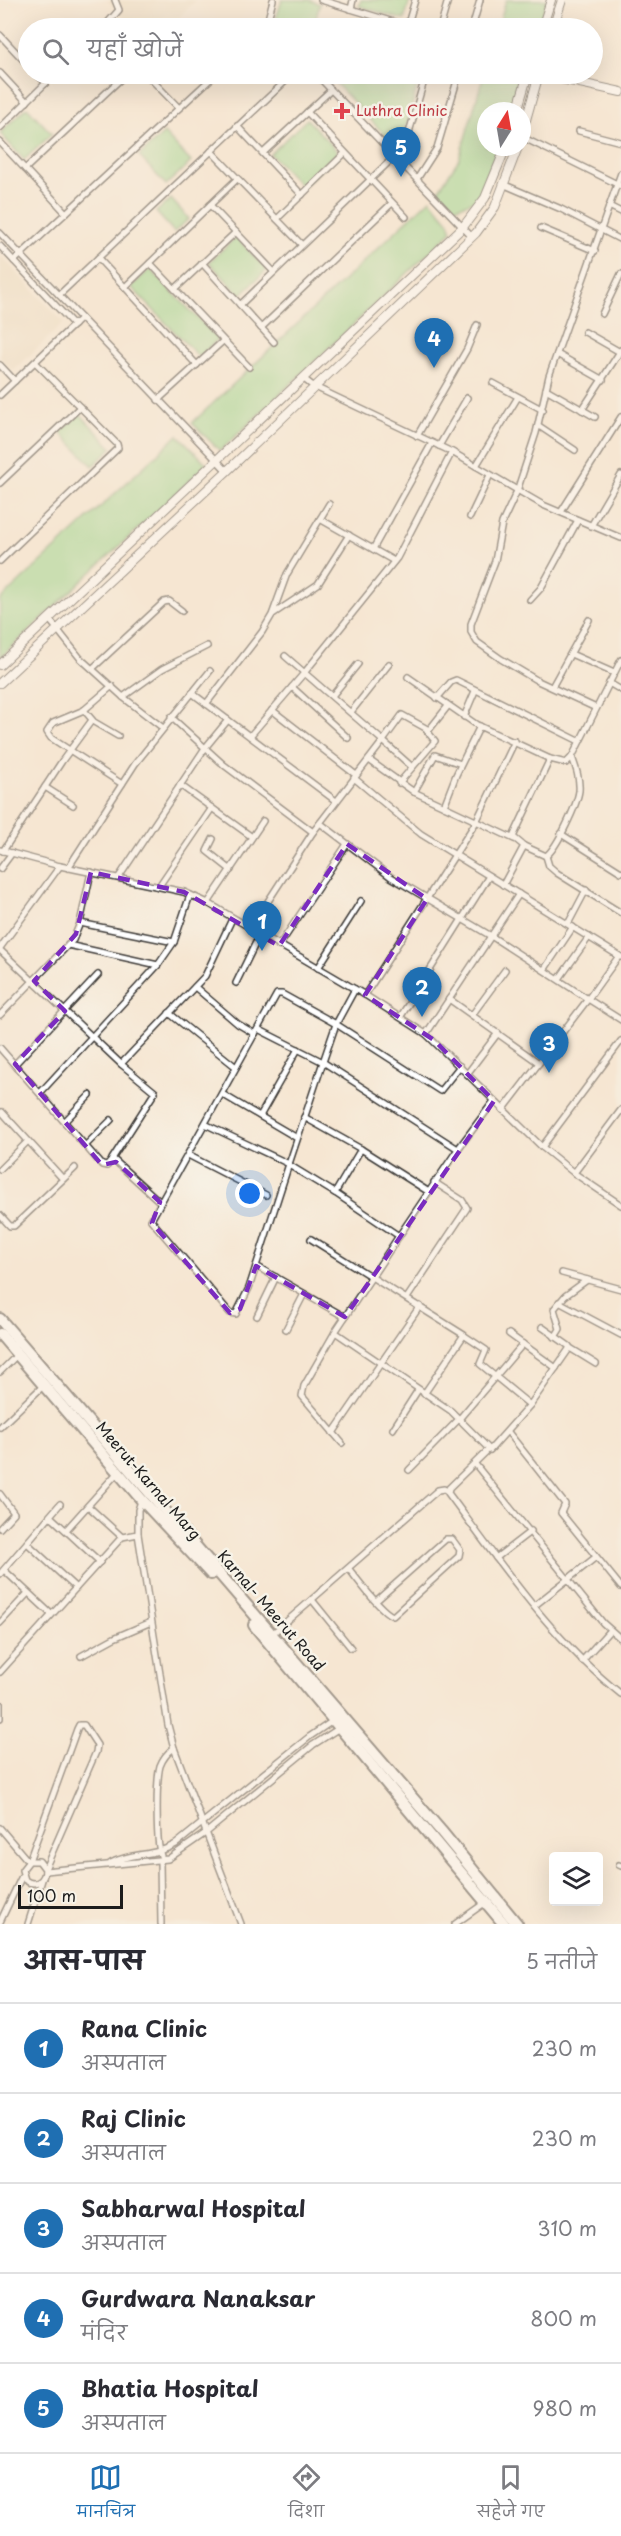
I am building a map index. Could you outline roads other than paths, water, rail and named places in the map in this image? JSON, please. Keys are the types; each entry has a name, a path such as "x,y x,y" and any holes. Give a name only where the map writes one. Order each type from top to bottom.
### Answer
{"highway":[{"name":"Karnal- Meerut Road","path":"0,1319 145,1496 272,1634 341,1721 517,1924"},
{"name":"Meerut-Karnal Marg","path":"0,1334 118,1473 145,1496 341,1721 504,1924"}],"street":[{"path":"111,18 118,10 115,0"},
{"path":"268,18 273,0"},
{"path":"321,0 379,18"},
{"path":"351,9 353,0"},
{"path":"410,18 415,0"},
{"path":"443,18 448,0"},
{"path":"475,18 480,0"},
{"path":"545,18 551,0"},
{"path":"556,18 562,0"},
{"path":"0,35 18,54"},
{"path":"0,73 27,102"},
{"path":"0,128 45,84"},
{"path":"25,169 115,84"},
{"path":"156,84 180,108"},
{"path":"14,261 205,84"},
{"path":"59,295 282,84"},
{"path":"325,84 472,237"},
{"path":"240,304 395,156 408,136 423,84"},
{"path":"417,179 437,148 456,84"},
{"path":"520,102 525,84"},
{"path":"531,103 536,84"},
{"path":"585,84 621,92"},
{"path":"263,153 331,90"},
{"path":"307,112 406,218"},
{"path":"237,126 302,195"},
{"path":"579,131 621,142"},
{"path":"531,141 619,185"},
{"path":"0,142 66,213"},
{"path":"211,152 302,245"},
{"path":"277,219 345,153"},
{"path":"0,665 463,227 486,198 503,156"},
{"path":"0,684 472,237 491,214 505,185 515,156"},
{"path":"596,708 529,676 477,642 471,632 472,617 495,561 502,523 517,491 539,426 546,389 557,354 609,206 619,185 621,173"},
{"path":"125,287 237,179"},
{"path":"505,185 621,240"},
{"path":"261,328 392,203"},
{"path":"210,205 274,272"},
{"path":"609,206 621,212"},
{"path":"541,228 595,251"},
{"path":"175,289 236,232"},
{"path":"0,233 227,471"},
{"path":"0,246 74,325"},
{"path":"98,258 197,364"},
{"path":"150,263 249,367"},
{"path":"202,263 274,342"},
{"path":"602,314 621,273"},
{"path":"0,395 81,318"},
{"path":"417,436 467,349 477,325"},
{"path":"582,410 620,351 585,332"},
{"path":"158,400 223,341"},
{"path":"557,354 603,380"},
{"path":"0,561 118,448 117,444 34,362"},
{"path":"0,365 15,381"},
{"path":"304,379 313,386 452,452 517,491 621,538"},
{"path":"493,383 543,410"},
{"path":"546,389 595,417"},
{"path":"476,466 518,397"},
{"path":"439,446 467,398"},
{"path":"0,483 80,407"},
{"path":"561,512 621,417"},
{"path":"539,426 575,450"},
{"path":"373,549 432,443"},
{"path":"250,736 305,672 394,561 452,452"},
{"path":"470,517 490,475"},
{"path":"591,526 621,475"},
{"path":"206,704 249,650 272,615 282,584 329,504"},
{"path":"320,519 394,561"},
{"path":"530,600 539,591 578,520"},
{"path":"272,615 318,584 349,535"},
{"path":"93,668 164,602 169,601 182,611"},
{"path":"49,619 58,628 76,655 123,697 163,728"},
{"path":"552,687 589,620"},
{"path":"123,697 162,669 207,646"},
{"path":"571,654 614,673"},
{"path":"285,656 411,766"},
{"path":"408,677 480,726 550,759 566,763 572,758 621,660"},
{"path":"332,696 358,664"},
{"path":"351,712 390,664"},
{"path":"68,868 122,784 171,717 210,671"},
{"path":"437,698 454,681 579,741"},
{"path":"609,683 621,690"},
{"path":"112,686 84,710 54,723 48,729 48,735 122,784"},
{"path":"292,687 348,738"},
{"path":"464,717 475,691"},
{"path":"192,693 336,801"},
{"path":"427,731 448,706"},
{"path":"84,710 92,720 118,736"},
{"path":"272,710 355,776 412,828 453,856 620,956 503,1110"},
{"path":"250,929 313,832 402,716 407,716 435,739 399,783"},
{"path":"171,717 205,748 313,832"},
{"path":"92,720 2,851 68,868 159,886 208,903 400,1016 426,1034 542,1147 574,1173 621,1205"},
{"path":"119,877 205,748 228,720"},
{"path":"444,806 480,726"},
{"path":"365,995 476,822 515,741"},
{"path":"414,792 435,755 461,764"},
{"path":"546,856 552,851 561,834 579,789 578,775 572,758"},
{"path":"514,839 514,834 550,759"},
{"path":"369,760 414,792 546,856 551,868 621,913"},
{"path":"180,785 252,837"},
{"path":"45,787 73,805"},
{"path":"159,886 212,808"},
{"path":"208,903 263,821"},
{"path":"320,823 392,877 491,936 621,1020"},
{"path":"561,834 621,872"},
{"path":"213,839 207,852 231,870"},
{"path":"279,946 347,844"},
{"path":"503,885 524,846"},
{"path":"0,869 12,853"},
{"path":"0,1048 102,1165 107,1166 155,1092 0,949 60,866"},
{"path":"0,1015 68,945 80,923 91,872"},
{"path":"400,1016 489,876"},
{"path":"544,970 570,925 586,890"},
{"path":"426,1034 519,894"},
{"path":"40,1093 158,965 174,942 190,895"},
{"path":"318,968 361,902"},
{"path":"122,1064 210,968 232,919"},
{"path":"80,923 174,942"},
{"path":"236,983 261,934"},
{"path":"559,980 589,937"},
{"path":"68,945 158,965"},
{"path":"472,1015 506,970"},
{"path":"15,1064 98,975"},
{"path":"195,987 238,1024 323,1062 458,1149"},
{"path":"355,989 336,1024 240,1309 236,1314 230,1313 152,1223 152,1215 222,1094 274,996 279,993 336,1024 440,1091 460,1066"},
{"path":"449,999 539,1063"},
{"path":"169,1013 236,1067"},
{"path":"467,1074 498,1033"},
{"path":"542,1147 621,1041"},
{"path":"260,1116 298,1049"},
{"path":"222,1094 297,1138"},
{"path":"65,1121 90,1095"},
{"path":"342,1443 302,1396 304,1386 334,1332 434,1182 494,1101"},
{"path":"574,1173 621,1110"},
{"path":"2,1112 63,1179"},
{"path":"304,1117 362,1149 429,1191"},
{"path":"86,1145 111,1120"},
{"path":"205,1124 289,1165 399,1236"},
{"path":"0,1169 28,1142"},
{"path":"335,1193 362,1149"},
{"path":"188,1155 266,1195"},
{"path":"112,1159 160,1202"},
{"path":"0,1215 10,1226 14,1226 75,1168"},
{"path":"407,1298 467,1208 462,1200 434,1182"},
{"path":"311,1239 420,1306 486,1350 479,1363 530,1405"},
{"path":"256,1266 345,1317"},
{"path":"562,1273 621,1289"},
{"path":"257,1316 276,1278"},
{"path":"555,1337 560,1329 553,1313 559,1302 587,1280"},
{"path":"286,1329 304,1294"},
{"path":"559,1302 621,1335"},
{"path":"333,1433 420,1306"},
{"path":"542,1327 596,1364"},
{"path":"334,1332 460,1418 490,1450"},
{"path":"509,1334 556,1368"},
{"path":"424,1394 465,1336"},
{"path":"409,1470 460,1418 523,1344"},
{"path":"447,1491 508,1432 570,1348"},
{"path":"0,1372 18,1354"},
{"path":"0,1427 44,1384"},
{"path":"393,1429 418,1390"},
{"path":"508,1432 565,1504 561,1513 621,1587"},
{"path":"475,1464 531,1531 567,1580 610,1630 621,1639"},
{"path":"66,1530 118,1473"},
{"path":"272,1634 313,1601 438,1490 447,1491 534,1606 582,1661 621,1694"},
{"path":"0,1494 14,1513 0,1528"},
{"path":"145,1496 138,1510 138,1534 168,1725 174,1748 241,1924"},
{"path":"51,1614 2,1572 60,1504"},
{"path":"88,1506 122,1537"},
{"path":"50,1516 100,1562"},
{"path":"496,1558 531,1531"},
{"path":"0,1672 122,1537 138,1534"},
{"path":"349,1569 376,1601 388,1614 395,1614 459,1556 460,1550 452,1539 446,1539 376,1601"},
{"path":"27,1543 76,1588"},
{"path":"534,1606 596,1557"},
{"path":"0,1623 28,1593"},
{"path":"313,1601 351,1648"},
{"path":"81,1656 151,1622"},
{"path":"582,1661 610,1630"},
{"path":"0,1704 2,1710 0,1718"},
{"path":"110,1864 126,1858 160,1853 176,1844 315,1731 341,1721"},
{"path":"45,1870 162,1860 181,1852 341,1721"},
{"path":"0,1922 28,1861 77,1729 79,1725 84,1725 97,1745 96,1752 45,1870 27,1924"},
{"path":"161,1924 162,1860 158,1776 166,1755 174,1748"},
{"path":"0,1828 28,1861 39,1861 45,1870"},
{"path":"22,1876 29,1883 39,1883 42,1880"},
{"path":"454,1924 486,1902"}],"place":[{"name":"Luthra Clinic","path":"342,111"},
{"name":"Bhatia Hospital","path":"401,177"},
{"name":"Gurdwara Nanaksar","path":"434,368"},
{"name":"Rana Clinic","path":"262,951"},
{"name":"Raj Clinic","path":"422,1017"},
{"name":"Sabharwal Hospital","path":"549,1073"}]}
